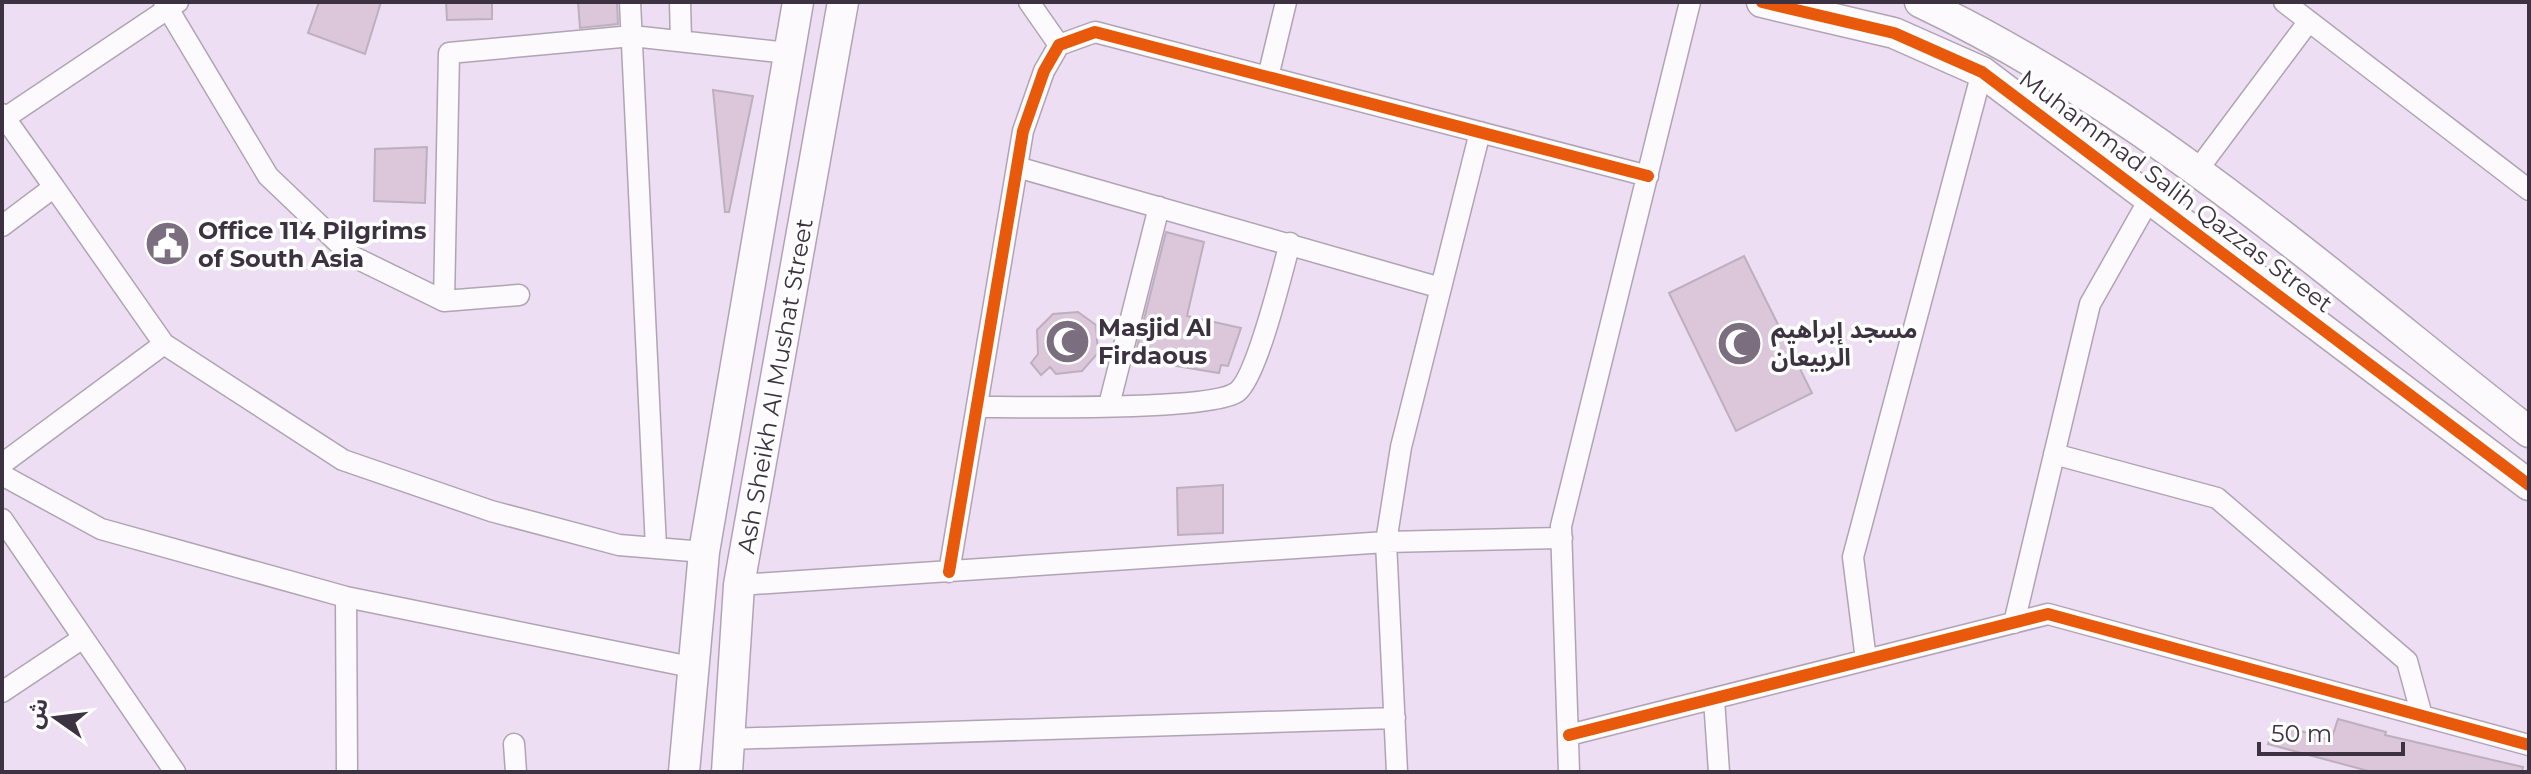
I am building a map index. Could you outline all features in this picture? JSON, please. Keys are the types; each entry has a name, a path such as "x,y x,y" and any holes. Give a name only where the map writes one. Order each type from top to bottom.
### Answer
{"street":[{"path":"630,2 656,548"},
{"path":"670,2 680,22"},
{"name":"Ash Sheikh Al Mushat Street","path":"684,772 691,667 704,552 798,2"},
{"name":"Ash Sheikh Al Mushat Street","path":"727,772 739,585 843,2"},
{"path":"1029,2 1059,45"},
{"path":"1268,77 1286,2"},
{"path":"1569,772 1561,526 1690,2"},
{"name":"Muhammad Salih Qazzas Street","path":"1762,2 1894,33 1982,72 2529,485"},
{"name":"Muhammad Salih Qazzas Street","path":"1920,2 2000,40 2196,172 2529,432"},
{"path":"2284,2 2529,190"},
{"path":"519,295 444,301 352,256 268,176 170,4 4,116 164,344 343,460 491,511 619,545 704,552"},
{"path":"2196,172 2309,21"},
{"path":"444,301 449,53 632,36 680,22 788,53"},
{"path":"949,572 1023,131 1044,71 1059,45 1095,32 1648,176"},
{"path":"1866,660 1853,557 1982,72"},
{"path":"1397,772 1386,542 1401,447 1480,132"},
{"path":"1017,167 1441,288"},
{"path":"2,226 54,187"},
{"path":"2014,623 2090,304 2150,198"},
{"path":"1109,405 1159,207"},
{"path":"977,407 1193,403 1237,392 1252,373 1290,243"},
{"path":"2,464 164,344"},
{"path":"2054,454 2217,498 2407,661 2422,716"},
{"path":"2,475 101,529 346,597 691,667"},
{"path":"2,519 175,772"},
{"path":"739,585 1386,542 1562,538"},
{"path":"346,597 347,772"},
{"path":"1569,735 2048,614 2529,745"},
{"path":"2,692 83,638"},
{"path":"1714,699 1719,772"},
{"path":"728,739 1395,718"},
{"path":"514,744 516,772"}],"building":[{"path":"319,2 381,2 365,54 308,33"},
{"path":"446,2 492,2 492,19 447,20"},
{"path":"578,2 617,2 618,24 580,28"},
{"path":"713,90 753,96 729,212 725,212"},
{"path":"427,147 425,203 374,201 375,149"},
{"path":"1166,232 1204,242 1187,316 1241,328 1228,366 1221,365 1219,373 1134,359"},
{"name":"مسجد إبراهيم الربيعان","path":"1744,256 1812,393 1736,431 1669,293"},
{"name":"Masjid Al Firdaous","path":"1078,312 1096,325 1098,353 1082,371 1056,374 1050,367 1041,375 1031,363 1038,354 1037,330 1053,314"},
{"path":"1223,485 1223,533 1178,535 1177,488"},
{"path":"2338,719 2386,732 2385,735 2523,767 2522,772 2372,772 2268,744 2274,723 2331,740"}],"cycle path":[{"path":"1762,2 1894,33 1982,72 2529,485"},
{"path":"949,572 1023,131 1044,71 1059,45 1095,32 1648,176"},
{"path":"1569,735 2048,614 2529,745"}],"place":[{"name":"Office 114 Pilgrims of South Asia","path":"167,244"},
{"name":"Masjid Al Firdaous","path":"1067,341"},
{"name":"مسجد إبراهيم الربيعان","path":"1740,343"}]}
